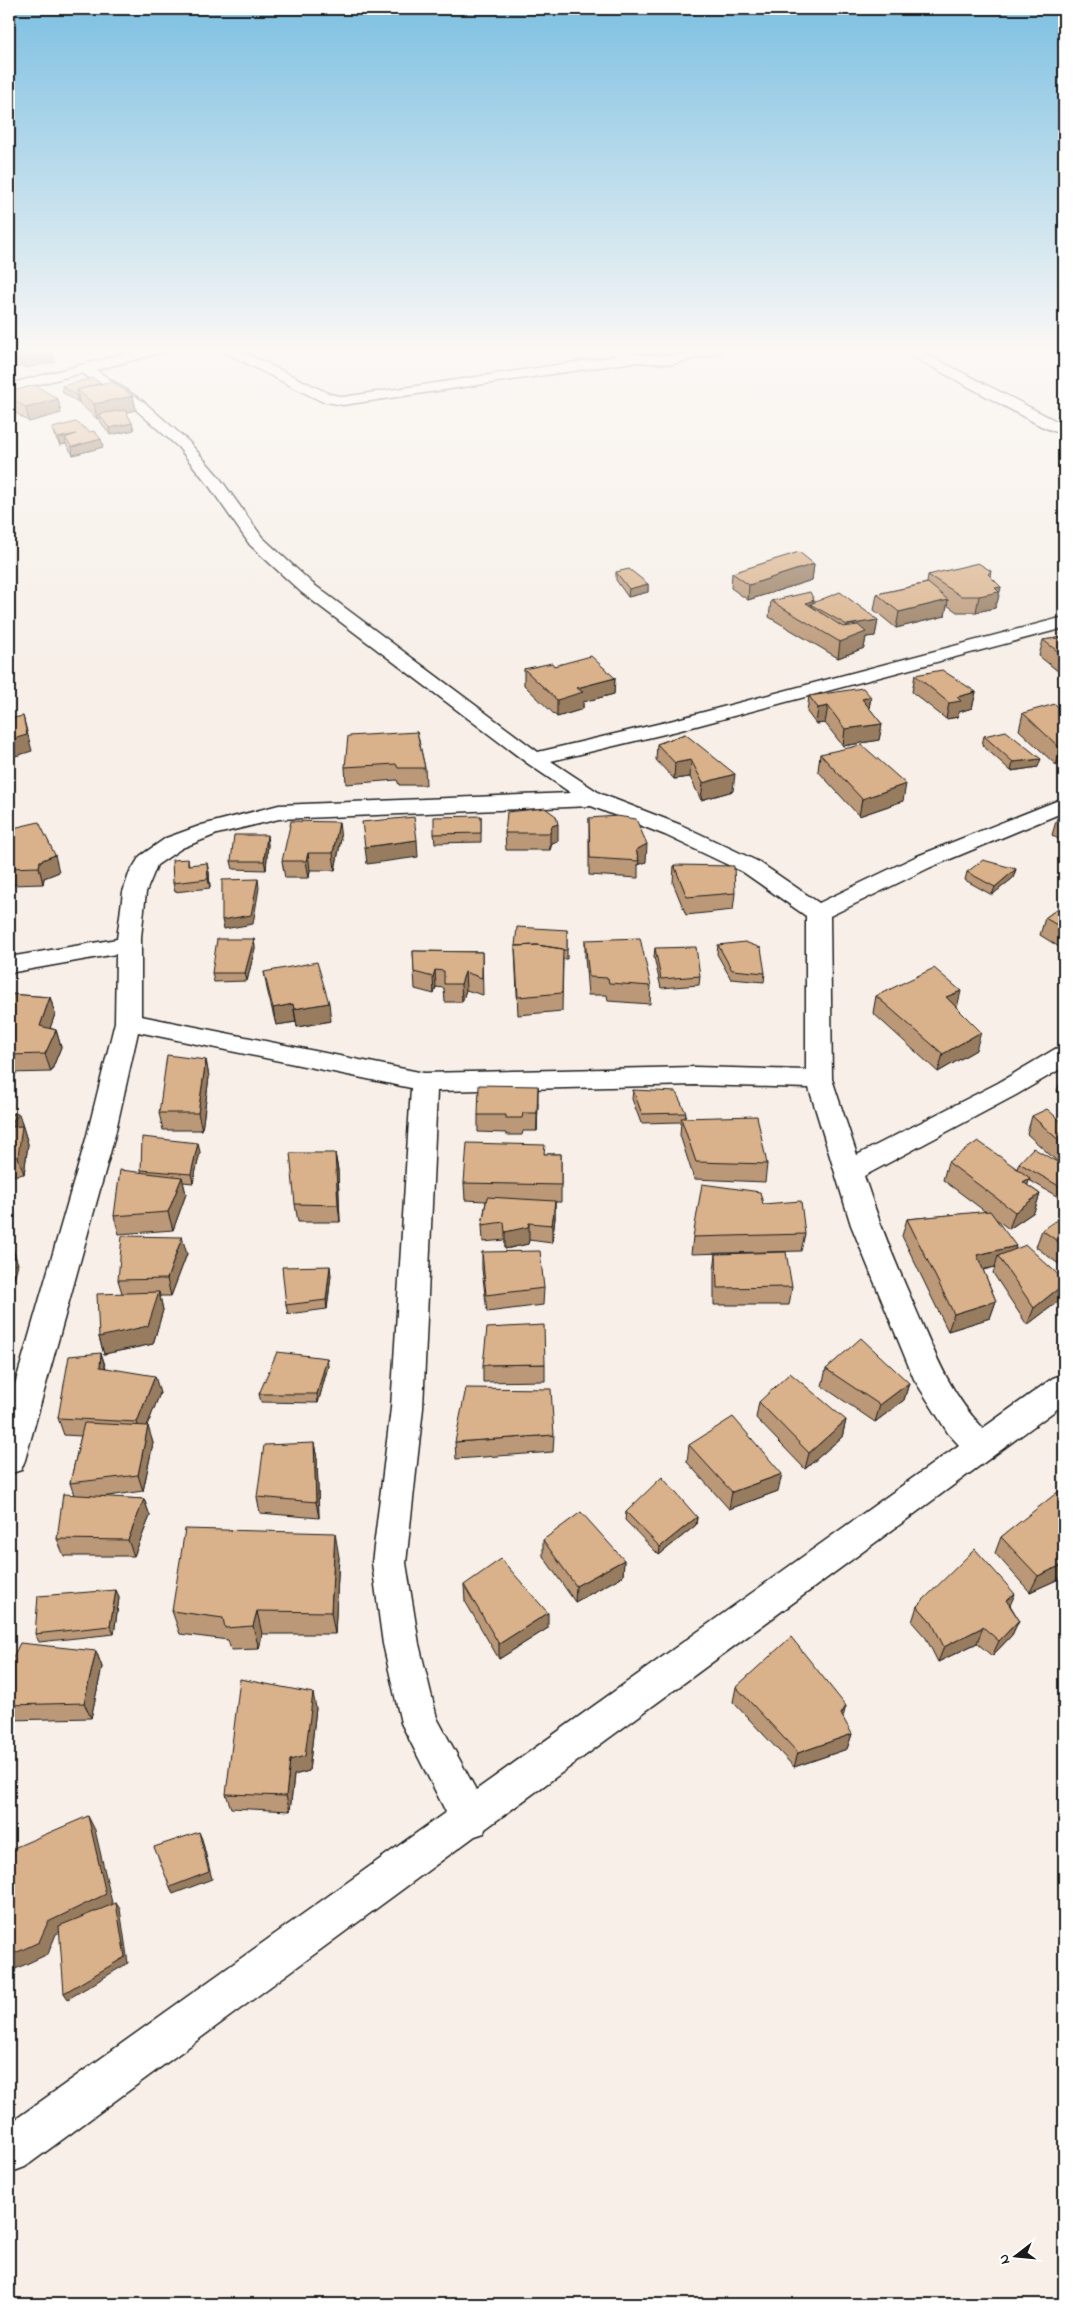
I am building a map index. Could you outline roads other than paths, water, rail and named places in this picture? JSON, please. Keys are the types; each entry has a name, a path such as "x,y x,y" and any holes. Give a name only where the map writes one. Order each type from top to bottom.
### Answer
{"street":[{"path":"194,457 213,480 256,541 307,588 534,760 594,798 673,830 751,867 818,912"},
{"path":"534,760 670,727 1064,622"},
{"path":"9,1460 100,1139 128,1022 129,944 133,896 137,878 147,862 164,848 235,822 279,812 594,798"},
{"path":"818,912 923,862 1064,804"},
{"path":"818,912 820,964 819,1079 850,1171 865,1226 930,1380 959,1424 980,1446"},
{"path":"9,964 129,944"},
{"path":"128,1022 268,1048 424,1082 695,1076 819,1079"},
{"path":"850,1171 1007,1089 1064,1055"},
{"path":"424,1082 407,1408 389,1564 401,1644 420,1723 470,1819"},
{"path":"9,2151 1064,1387"}]}
